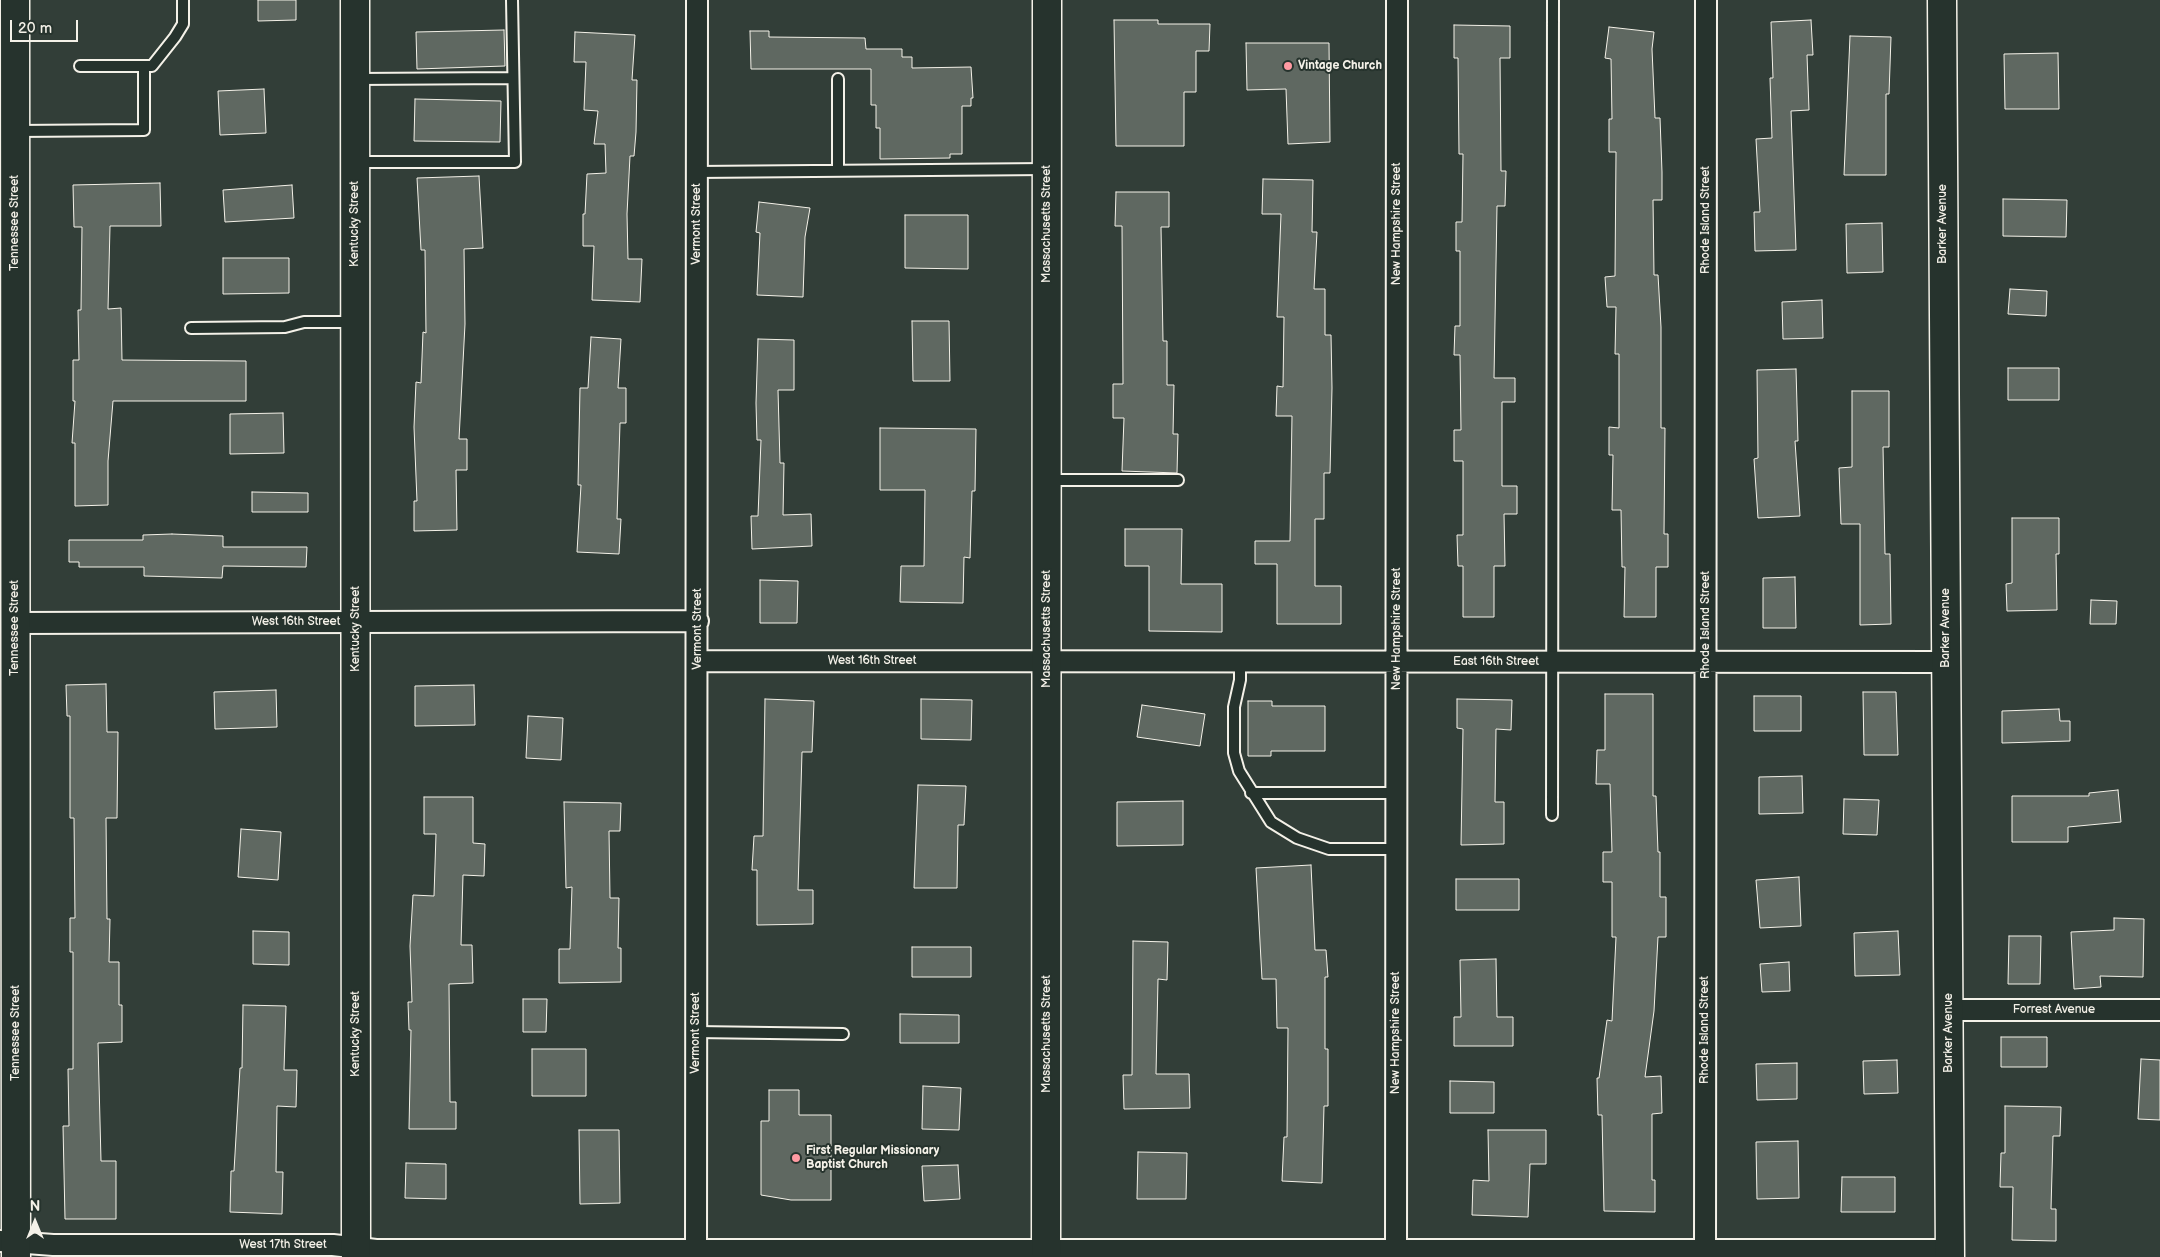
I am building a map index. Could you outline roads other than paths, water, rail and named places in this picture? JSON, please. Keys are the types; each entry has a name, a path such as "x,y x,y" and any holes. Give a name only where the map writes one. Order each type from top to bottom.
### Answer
{"main road":[{"name":"Tennessee Street","path":"11,1247 11,767 15,623 7,183 15,131 15,0"},
{"name":"Kentucky Street","path":"355,0 356,1252"},
{"name":"Massachusetts Street","path":"1046,1253 1047,0"},
{"name":"Barker Avenue","path":"1942,0 1950,1253"}],"street":[{"name":"Vermont Street","path":"696,1253 698,661 697,0"},
{"name":"New Hampshire Street","path":"1396,1253 1397,0"},
{"name":"Rhode Island Street","path":"1705,1249 1706,0"},
{"name":"West 16th Street","path":"15,623 698,621"},
{"name":"East 16th Street","path":"1047,660 1946,662"},
{"name":"West 16th Street","path":"698,661 1047,660"},
{"name":"Forrest Avenue","path":"1949,1010 2160,1010"},
{"name":"West 17th Street","path":"11,1247 53,1244 333,1245 356,1252 376,1250 524,1253 1396,1253 1705,1249 1950,1253"}],"lane":[{"path":"80,66 152,66 183,24 183,0"},
{"path":"355,162 514,162 512,0"},
{"path":"1552,815 1553,0"},
{"path":"15,131 144,130 144,66"},
{"path":"355,79 513,78"},
{"path":"838,79 838,171"},
{"path":"697,172 1047,169"},
{"path":"191,328 285,327 304,322 356,322"},
{"path":"1047,480 1178,480"},
{"path":"1240,661 1240,680 1234,707 1234,753 1239,771 1251,793 1271,822 1297,838 1329,848 1396,848"},
{"path":"1251,793 1396,793"},
{"path":"696,1032 843,1034"}],"place":[{"name":"Vintage Church","path":"1288,66"},
{"name":"First Regular Missionary Baptist Church","path":"796,1158"}]}
